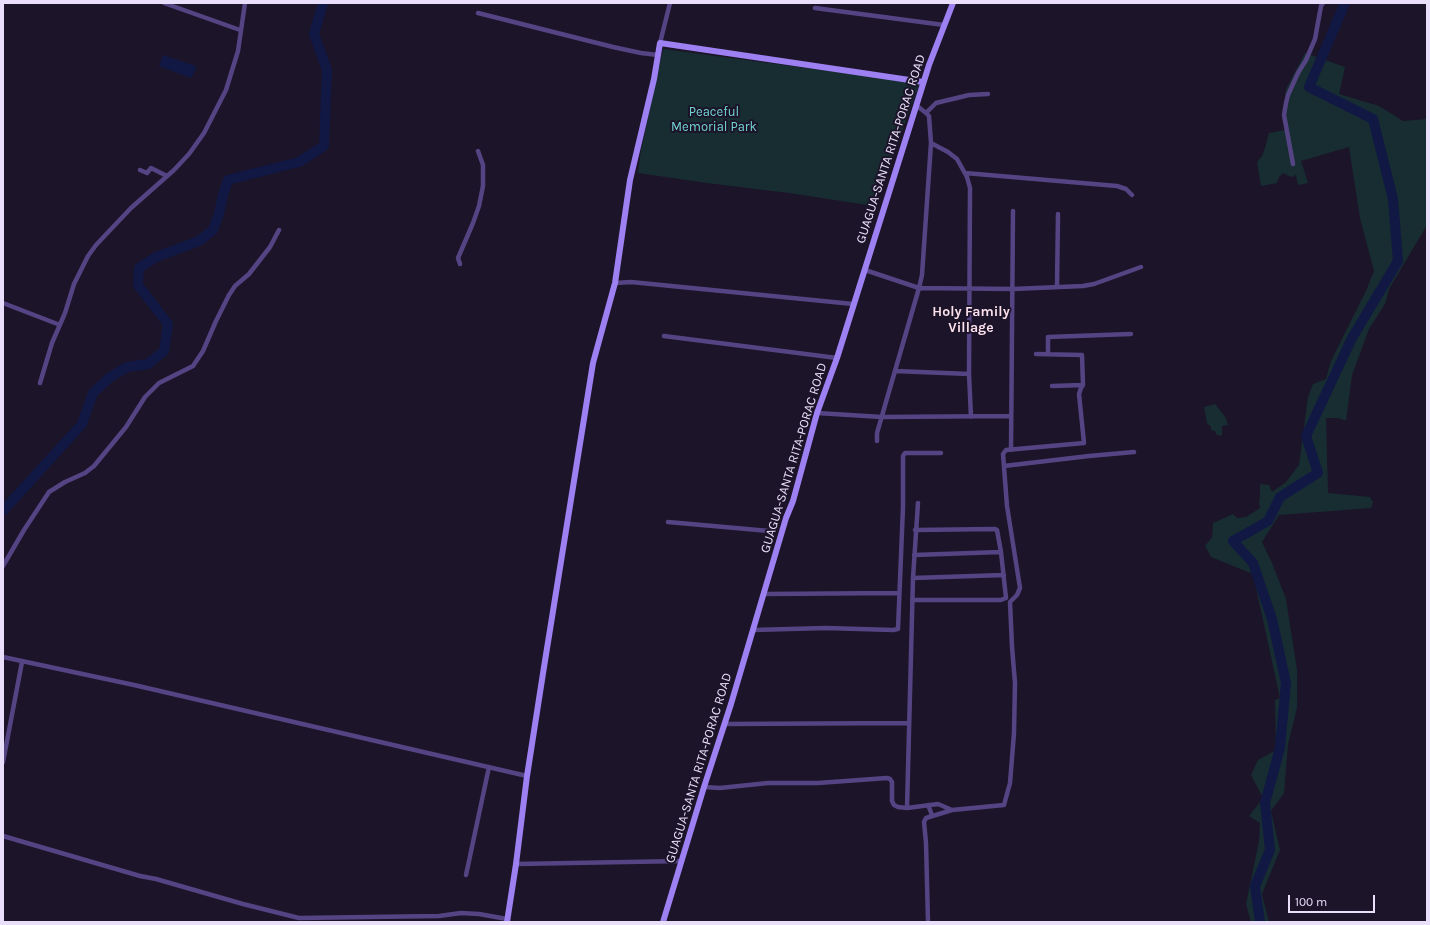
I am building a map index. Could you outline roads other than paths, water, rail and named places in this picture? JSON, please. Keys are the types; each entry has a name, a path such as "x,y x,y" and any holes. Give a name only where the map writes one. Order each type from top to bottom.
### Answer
{"street":[{"path":"164,3 240,30"},
{"path":"40,383 52,343 74,284 88,256 96,245 131,208 167,176 193,149 216,112 226,90 238,51 245,3"},
{"path":"3,836 140,876 300,918 439,916 461,913 479,914 507,920 516,864 527,776 593,364 615,283 630,180 670,3"},
{"name":"GUAGUA-SANTA RITA-PORAC ROAD","path":"663,922 704,786 731,704 786,518 793,501 817,413 837,358 928,65 953,3"},
{"path":"1293,164 1284,115 1286,103 1288,95 1315,39 1321,6 1324,3"},
{"path":"815,8 944,25"},
{"path":"478,13 614,47 658,55"},
{"path":"660,43 923,82"},
{"path":"926,113 936,104 970,96 988,94"},
{"path":"877,441 877,433 922,275 932,143 930,119 926,113 916,105"},
{"path":"932,143 953,156 960,163 970,185 969,374 971,417"},
{"path":"460,264 458,258 479,206 483,186 483,165 478,151"},
{"path":"140,170 146,173 151,168 167,176"},
{"path":"965,173 1117,186 1126,189 1132,195"},
{"path":"1011,450 1013,211"},
{"path":"1057,287 1058,214"},
{"path":"3,566 49,492 65,482 85,473 94,466 126,427 145,397 159,384 193,366 203,351 229,295 235,286 249,274 270,248 279,230"},
{"path":"865,270 919,288 1013,289 1083,286 1094,284 1141,266"},
{"path":"615,283 631,282 853,304"},
{"path":"3,303 60,324"},
{"path":"1048,354 1048,337 1131,334"},
{"path":"664,336 837,358"},
{"path":"928,922 924,822 926,818 952,810 1004,805 1010,783 1014,733 1015,683 1010,602 1017,595 1020,588 1008,506 1003,454 1004,451 1011,450 1084,443 1079,394 1083,386 1082,355 1036,354"},
{"path":"895,371 969,374"},
{"path":"1052,386 1083,386"},
{"path":"817,413 882,417 1011,416"},
{"path":"752,630 826,628 898,629 903,507 903,454 905,452 941,453"},
{"path":"1004,466 1134,452"},
{"path":"907,808 912,600 915,530 918,503"},
{"path":"668,522 769,531 778,514"},
{"path":"912,600 1004,600 1006,596 1002,552 998,532 995,528 915,530"},
{"path":"914,555 1002,552"},
{"path":"913,578 1004,575"},
{"path":"764,594 899,593"},
{"path":"3,657 134,685 261,716 527,776"},
{"path":"3,762 22,662"},
{"path":"724,724 909,723"},
{"path":"466,875 489,767"},
{"path":"704,786 730,788 768,783 818,783 887,778 892,782 892,801 894,805 898,807 907,808 938,804 952,810"},
{"path":"928,805 932,815"},
{"path":"516,864 682,861"}],"waterway":[{"path":"3,511 82,424 93,393 109,378 127,367 148,364 164,351 168,324 138,285 139,268 156,257 199,241 213,230 228,180 299,162 324,146 327,70 314,34 323,3"},
{"path":"1260,922 1255,886 1270,850 1265,803 1280,748 1286,683 1272,619 1253,563 1233,541 1268,521 1280,497 1318,473 1306,436 1352,338 1398,261 1393,199 1373,119 1309,87 1345,3"}],"district":[{"name":"Holy Family Village","path":"971,320"}],"park label":[{"name":"Peaceful Memorial Park","path":"714,120"}]}
